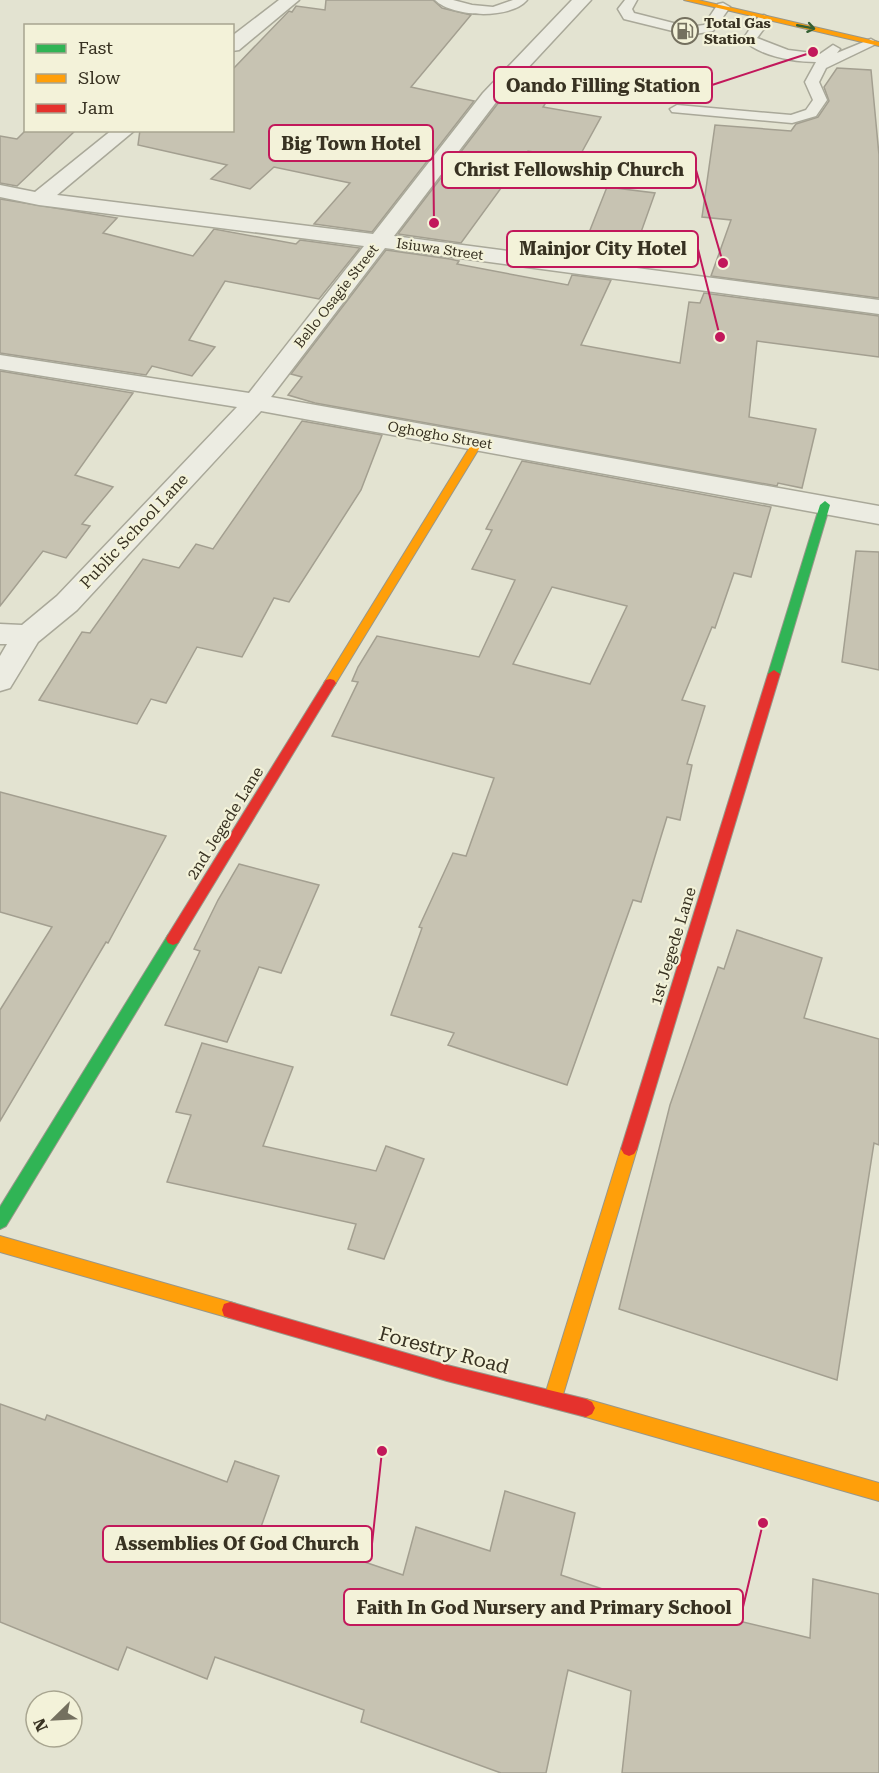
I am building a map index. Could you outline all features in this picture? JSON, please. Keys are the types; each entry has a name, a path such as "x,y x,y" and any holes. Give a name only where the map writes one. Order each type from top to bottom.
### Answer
{"main road":[{"path":"688,0 764,19 845,34 875,43"},
{"path":"739,0 797,11"},
{"name":"2nd Jegede Lane","path":"0,1221 478,442"},
{"name":"1st Jegede Lane","path":"553,1398 825,505"},
{"name":"Forestry Road","path":"0,1244 447,1373 553,1398 879,1492"}],"street":[{"path":"234,44 290,0"},
{"name":"Bello Osagie Street","path":"255,402 490,97 582,0"},
{"path":"39,199 123,132"},
{"name":"Isiuwa Street","path":"0,191 39,199 380,241 879,307"},
{"name":"Oghogho Street","path":"0,362 255,402 879,515"},
{"name":"Public School Lane","path":"0,680 14,635 67,603 255,402"}],"lane":[{"path":"441,0 495,11 514,7 521,0"},
{"path":"631,0 624,9 629,16 689,31 708,28 723,7"},
{"path":"764,19 750,39 752,42 758,46 809,58 827,56 845,34"},
{"path":"677,109 757,118 792,119 811,113 820,100 812,82 820,65 875,43"}],"building":[{"path":"326,0 433,0 442,8 471,15 411,87 474,101 372,232 314,224 350,183 274,167 250,189 211,179 227,165 138,145 140,132 234,132 234,68 296,6 325,10"},
{"path":"837,68 871,70 879,155 879,298 711,276 731,220 702,217 715,125 791,131 796,124 818,117 829,101 824,87"},
{"path":"525,74 560,81 543,107 601,117 578,159 528,151 461,243 398,234 499,102 504,101"},
{"path":"24,132 74,132 17,186 0,183 0,136 17,139"},
{"path":"607,187 655,193 635,249 626,248 619,263 579,258"},
{"path":"0,199 117,218 103,233 193,256 214,229 296,244 300,240 360,248 319,299 225,281 189,340 215,347 192,376 152,366 146,375 0,353"},
{"path":"386,250 450,259 459,261 457,264 568,285 572,275 611,280 581,345 680,363 689,302 700,303 704,293 879,316 879,357 757,341 749,417 816,429 802,488 778,483 777,486 315,403 288,395 302,377 291,374"},
{"path":"0,371 133,393 75,475 113,487 82,524 90,526 66,558 43,551 0,606"},
{"path":"302,421 382,435 361,490 289,602 274,598 242,657 197,647 166,703 151,699 137,724 39,700 82,632 90,633 143,559 179,568 196,544 213,549"},
{"path":"522,461 771,507 751,577 734,573 715,628 712,627 682,700 705,706 687,764 692,765 680,820 667,817 641,902 633,900 567,1085 448,1045 454,1033 391,1015 422,928 419,927 453,853 466,856 494,778 332,736 358,682 352,681 358,667 377,636 479,657 515,580 472,569 492,530 486,529","holes":["552,587 627,606 590,684 513,664"]},
{"path":"856,551 879,552 879,670 842,662"},
{"path":"0,792 166,836 108,943 106,942 0,1121 0,1010 52,927 0,912"},
{"path":"239,864 319,885 281,973 259,967 227,1042 165,1025 200,951 194,949"},
{"path":"737,930 822,958 804,1018 879,1039 879,1145 874,1143 837,1380 619,1309 670,1105 718,967 724,969"},
{"path":"202,1043 293,1067 263,1146 376,1171 386,1146 424,1159 384,1259 348,1249 356,1224 167,1182 191,1115 176,1112"},
{"path":"0,1404 45,1420 47,1415 227,1482 235,1461 279,1476 261,1527 403,1575 416,1527 490,1551 505,1491 575,1513 561,1575 641,1602 642,1598 810,1638 813,1579 879,1594 879,1773 622,1773 631,1691 568,1670 546,1773 501,1773 361,1722 364,1710 215,1657 207,1679 127,1647 118,1670 0,1622"}],"traffic: fast":[{"path":"774,674 825,505"},
{"path":"0,1221 173,939"}],"traffic: slow":[{"path":"688,0 879,44"},
{"path":"330,683 478,442"},
{"path":"553,1398 629,1149"},
{"path":"0,1244 230,1310"},
{"path":"586,1408 879,1492"}],"traffic: jam":[{"path":"629,1149 774,674"},
{"path":"173,939 330,683"},
{"path":"230,1310 447,1373 586,1408"}],"place":[{"name":"Total Gas Station","path":"685,31"},
{"name":"Oando Filling Station","path":"813,52"},
{"name":"Big Town Hotel","path":"434,223"},
{"name":"Christ Fellowship Church","path":"723,263"},
{"name":"Mainjor City Hotel","path":"720,337"},
{"name":"Assemblies Of God Church","path":"382,1451"},
{"name":"Faith In God Nursery and Primary School","path":"763,1523"}]}
